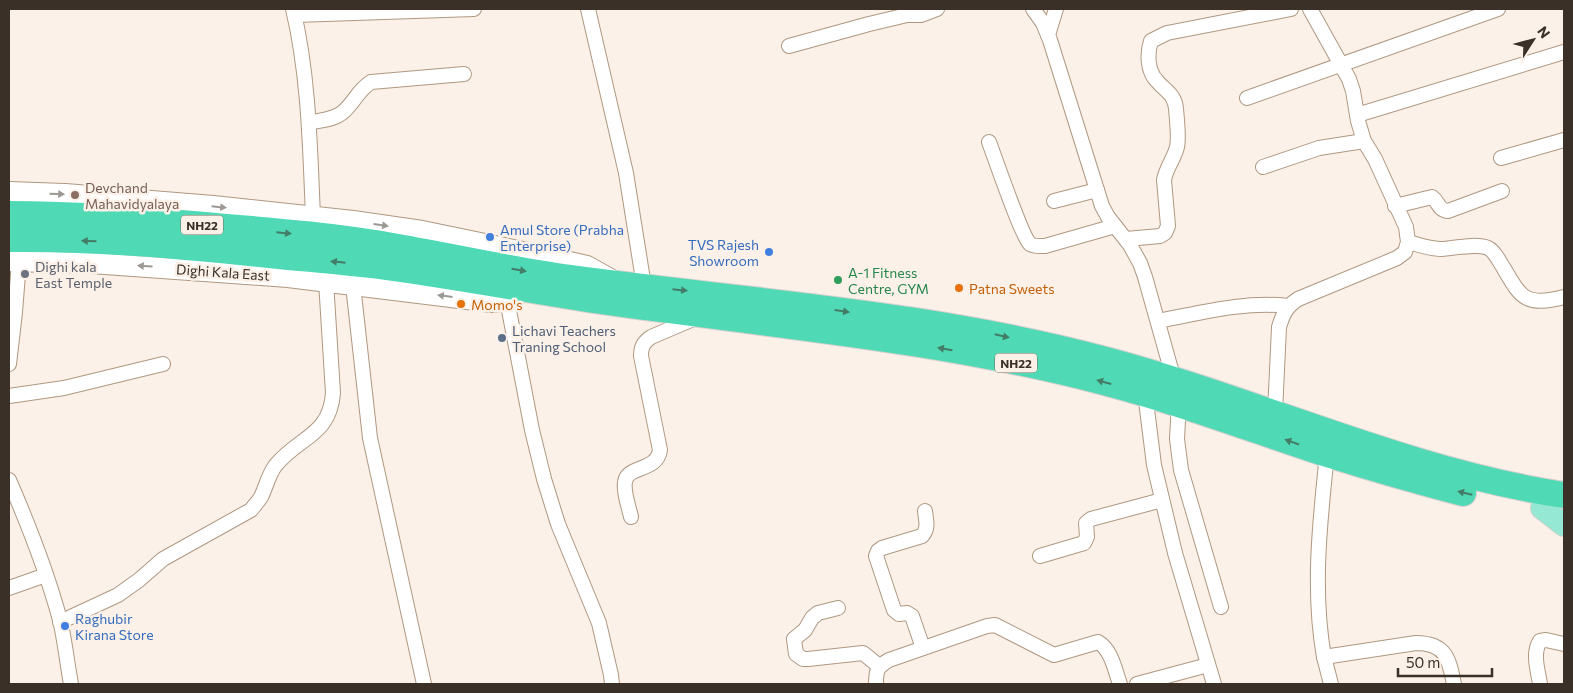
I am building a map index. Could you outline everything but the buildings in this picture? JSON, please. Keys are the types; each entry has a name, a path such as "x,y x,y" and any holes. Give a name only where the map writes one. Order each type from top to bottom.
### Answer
{"highway":[{"name":"NH22","path":"9,214 100,216 274,232 391,257 517,295 704,315 934,347 1096,380 1145,393 1176,392 1275,413 1443,469 1564,495"},
{"name":"NH22","path":"12,254 107,241 391,257 787,304 994,334 1105,360 1176,392 1327,454 1398,476 1463,493 1553,510"}],"main road":[{"path":"1553,510 1564,525"}],"street":[{"path":"312,217 309,124 299,31 294,12 474,9"},
{"path":"588,9 626,173 644,286"},
{"path":"789,46 869,24 921,15 936,9"},
{"path":"1033,9 1048,34 1102,206 1130,245 1142,270 1176,392 1177,439 1181,470 1221,607"},
{"path":"1048,34 1056,9"},
{"path":"1126,239 1160,236 1165,233 1168,226 1164,180 1165,172 1177,148 1176,109 1175,99 1170,92 1156,81 1149,66 1151,41 1166,33 1291,9"},
{"path":"1275,413 1279,327 1288,306 1398,258 1405,252 1408,242 1406,228 1375,159 1364,141 1349,79 1310,9"},
{"path":"1247,98 1498,9"},
{"path":"1357,115 1564,52"},
{"path":"309,124 335,117 342,113 359,92 371,82 464,74"},
{"path":"1501,158 1564,140"},
{"path":"1264,167 1319,148 1364,141"},
{"path":"989,142 1020,225 1029,243 1045,246 1115,226"},
{"path":"1054,201 1097,190"},
{"path":"1395,206 1432,197 1436,200 1439,207 1448,211 1502,191"},
{"path":"9,192 75,195 312,217 422,231 587,266 616,283"},
{"path":"1408,242 1431,248 1480,246 1489,248 1496,254 1515,286 1529,300 1538,302 1564,297"},
{"path":"9,364 16,312 12,254"},
{"name":"Dighi Kala East","path":"12,254 91,263 288,277 492,302 517,295"},
{"path":"60,622 118,595 163,559 251,510 260,498 268,477 275,466 322,424 329,415 333,393 326,281"},
{"path":"353,285 370,438 424,684"},
{"path":"517,295 532,430 558,524 599,623 612,675 612,684"},
{"path":"1158,322 1251,304 1267,303 1288,306"},
{"path":"631,517 624,484 626,477 655,461 659,456 660,450 641,349 644,342 651,337 704,315"},
{"path":"9,396 64,388 163,364"},
{"path":"1145,393 1150,441 1174,553 1214,684"},
{"path":"1327,454 1321,510 1318,598 1324,657 1331,684"},
{"path":"9,480 15,511 35,541 46,575 60,622 71,684"},
{"path":"1040,556 1084,543 1087,537 1086,523 1091,519 1162,500"},
{"path":"923,648 912,616 907,613 899,614 894,610 876,556 882,548 922,536 926,532 927,527 925,511"},
{"path":"9,588 46,575"},
{"path":"838,608 822,611 812,618 805,630 794,639 796,654 803,659 808,659 864,653 879,666"},
{"path":"876,684 876,673 879,666 889,660 987,626 995,625 1054,655 1098,642 1108,651 1120,684"},
{"path":"1540,684 1536,652 1540,641 1546,640 1564,644"},
{"path":"1324,657 1427,643 1437,646 1444,654 1450,664 1454,684"},
{"path":"1138,684 1208,665"}],"place":[{"name":"Devchand Mahavidyalaya","path":"75,195"},
{"name":"Amul Store (Prabha Enterprise)","path":"490,237"},
{"name":"TVS Rajesh Showroom","path":"769,252"},
{"name":"Dighi kala East Temple","path":"25,274"},
{"name":"A-1 Fitness Centre, GYM","path":"838,280"},
{"name":"Patna Sweets","path":"959,288"},
{"name":"Momo's","path":"461,304"},
{"name":"Lichavi Teachers Traning School","path":"502,338"},
{"name":"Raghubir Kirana Store","path":"65,626"}]}
